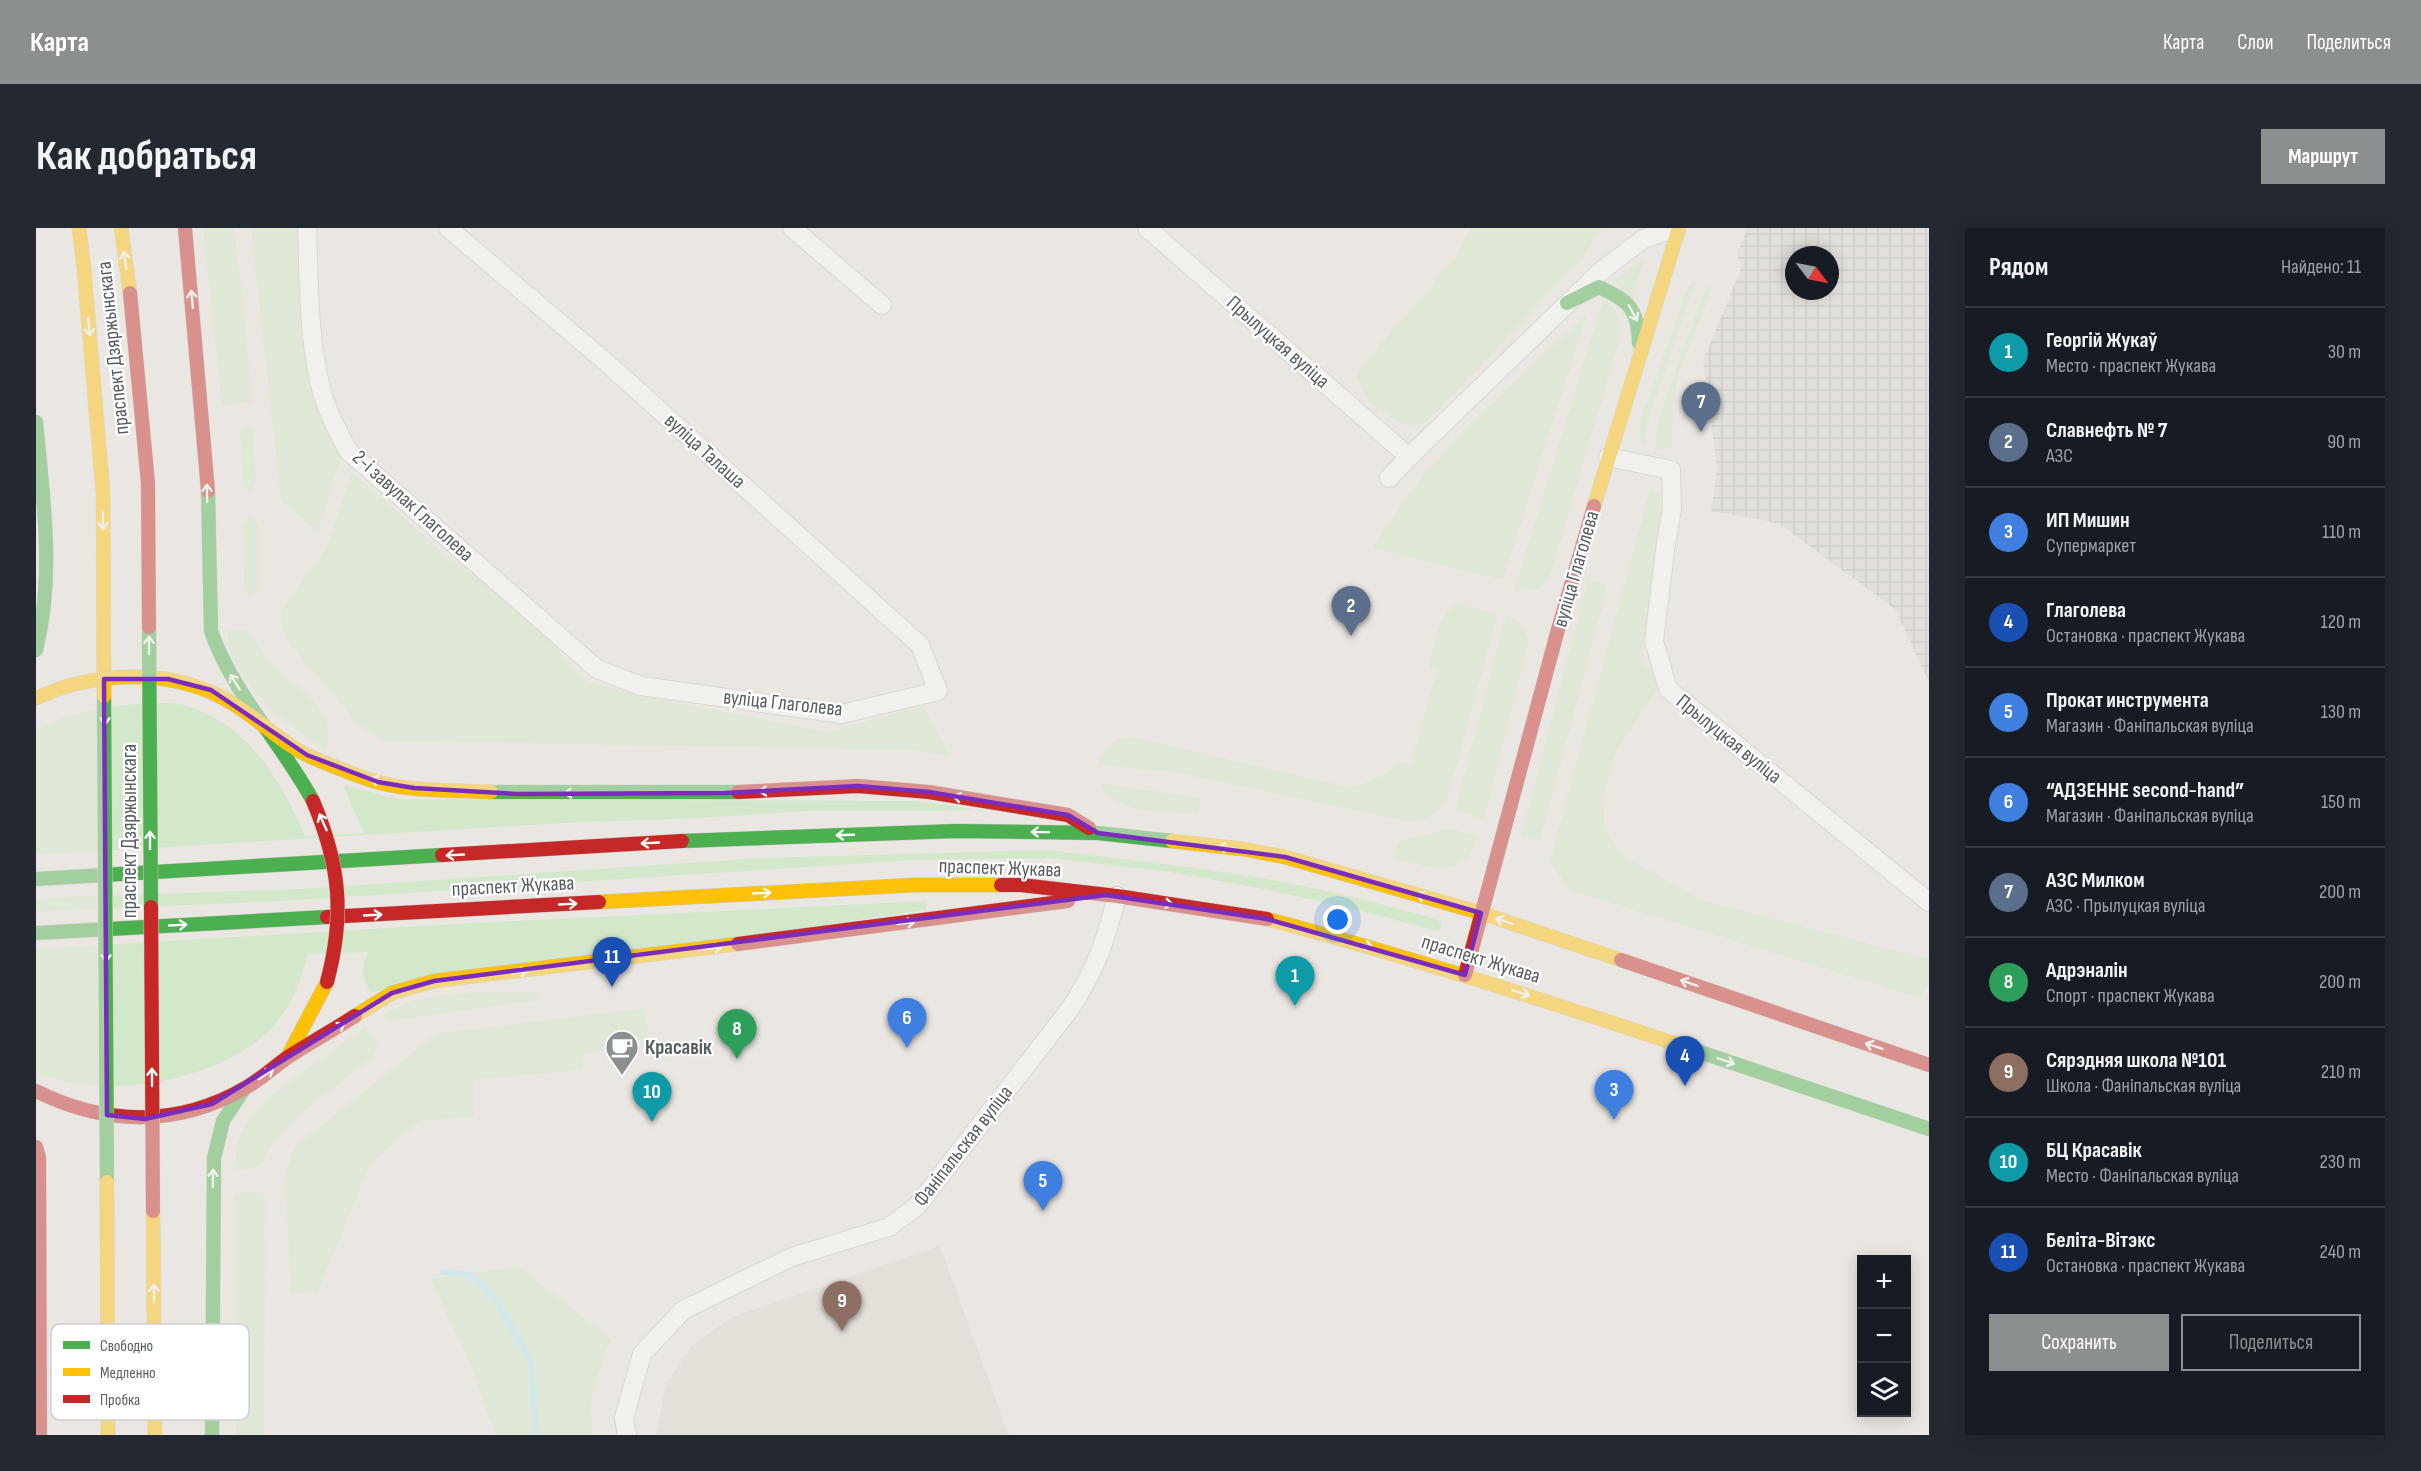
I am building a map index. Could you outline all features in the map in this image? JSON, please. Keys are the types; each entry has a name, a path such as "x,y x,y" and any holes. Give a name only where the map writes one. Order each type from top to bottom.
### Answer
{"main road":[{"name":"праспект Дзяржынскага","path":"79,228 103,493 107,1324"},
{"name":"праспект Дзяржынскага","path":"121,228 130,293 147,483 154,1324"},
{"path":"185,228 207,470 211,631 218,652 236,684 295,767 313,801 330,840 339,882 340,919 334,959 322,995 287,1058"},
{"name":"вуліца Глаголева","path":"1466,975 1557,633 1608,457 1679,228"},
{"path":"1567,303 1599,287 1624,298 1635,311 1639,326 1639,355"},
{"path":"36,422 47,571 42,632 36,650"},
{"path":"36,698 74,684 116,676 168,679 211,690 242,709 268,731 317,759 378,782 414,788 517,794 628,791 725,793 858,786 929,792 1068,815 1098,833"},
{"name":"праспект Жукава","path":"36,879 713,839 956,831 1098,833 1243,849 1285,857 1481,913 1929,1065"},
{"name":"праспект Жукава","path":"36,933 915,885 1021,885 1267,919 1358,943 1466,975 1929,1129"},
{"path":"36,1091 99,1114 145,1119 180,1114 212,1104 245,1088 287,1058 392,993 434,981 983,914 1112,896"},
{"path":"213,1324 214,1158 217,1139 228,1108 245,1088"},
{"path":"36,1147 39,1158 40,1435"},
{"name":"праспект Дзяржынскага","path":"108,1420 108,1435"},
{"name":"праспект Дзяржынскага","path":"155,1420 155,1435"},
{"path":"212,1420 212,1435"}],"street":[{"name":"2-і завулак Глаголева","path":"307,228 310,290 320,386 328,411 349,452 597,669 641,686 662,688"},
{"name":"вуліца Талаша","path":"448,228 607,363 920,645 938,691"},
{"path":"792,228 882,305"},
{"name":"Прылуцкая вуліца","path":"1147,228 1409,457"},
{"path":"1389,478 1600,272 1643,239 1674,228"},
{"name":"Прылуцкая вуліца","path":"1608,457 1671,470 1672,509 1654,641 1668,689 1929,902"},
{"name":"вуліца Глаголева","path":"662,688 842,714 938,691"},
{"name":"Фаніпальская вуліца","path":"627,1435 624,1418 642,1354 683,1310 792,1257 889,1227 917,1206 1070,1009 1088,982 1102,951 1112,896"}],"highlighted area":[{"path":"104,679 168,679 211,690 307,755 378,782 414,788 517,794 725,793 858,786 929,792 1068,815 1098,833 1285,857 1481,913 1465,975 1267,919 1106,895 434,981 392,993 212,1104 145,1119 107,1115"}],"shaded area":[{"path":"1748,228 1929,228 1929,682 1895,609 1778,523 1711,511 1717,469 1703,361 1742,266 1738,259 1738,250"},
{"path":"940,1246 1009,1435 656,1435 666,1384 692,1345 732,1317"}],"green space":[{"path":"203,228 234,228 252,402 222,406"},
{"path":"251,228 301,228 325,422 341,456 318,532 281,501"},
{"path":"1471,228 1602,228 1583,258 1437,412 1423,424 1407,425 1394,420 1368,401 1356,376 1372,354 1454,259"},
{"path":"1644,258 1632,302 1614,280"},
{"path":"1697,279 1648,421 1645,447 1639,436 1640,421 1687,289"},
{"path":"1709,286 1712,290 1679,373 1673,408 1672,447 1655,450 1657,423 1706,287"},
{"path":"1603,299 1613,308 1618,319 1618,345 1549,580 1538,589 1514,591"},
{"path":"1587,314 1503,580 1372,548 1415,486 1456,437"},
{"path":"248,426 253,428 256,483 251,492 243,487 240,434"},
{"path":"352,471 443,553 527,615 587,682 673,702 828,732 923,706 950,756 910,750 384,741 359,725 287,641 281,627 281,610 327,547"},
{"path":"1650,489 1665,495 1642,661 1662,683 1617,750 1603,797 1605,831 1624,856 1702,900 1929,959 1929,982 1920,998 1569,890 1550,861"},
{"path":"247,517 252,517 259,525 259,590 250,596 247,595 244,587 243,528"},
{"path":"1588,579 1608,585 1540,841 1521,837"},
{"path":"1459,604 1498,614 1448,797 1437,812 1427,818 1409,822 1174,772 1097,765 1102,753 1110,744 1126,737 1343,786 1374,779 1400,762 1411,764 1437,669 1429,667 1438,631 1446,614"},
{"path":"1506,615 1521,624 1529,641 1484,819 1455,810"},
{"path":"245,630 252,635 265,656 321,709 329,727 328,738 323,749 276,713 248,683 230,649 227,631"},
{"path":"151,703 174,703 188,706 210,715 229,727 261,758 274,776 305,836 364,833 343,785 399,799 916,801 974,809 812,811 581,822 36,855 36,730 78,713"},
{"path":"1100,783 1201,798 1199,814 1158,812 1129,807 1107,794"},
{"path":"1449,828 1478,836 1472,851 1455,866 1431,868 1393,858 1398,842"},
{"path":"1047,850 1188,867 1294,884 1437,919 1442,926 1439,930 1434,930 1269,890 1170,872 1049,858 914,860 300,900 36,912 36,898 300,889 761,858"},
{"path":"926,901 926,910 370,992 362,975 367,952 308,954 294,993 272,1028 250,1046 223,1062 160,1082 126,1086 94,1086 63,1081 36,1072 36,949 453,924"},
{"path":"539,992 539,1000 391,1021 384,1015 420,999 459,993"},
{"path":"644,1008 650,1037 583,1055 583,1070 473,1080 474,1117 420,1121 370,1164 318,1292 291,1294 285,1177 291,1156 298,1144 433,1036 441,1033"},
{"path":"366,1026 378,1044 373,1057 292,1121 271,1145 262,1164 253,1169 235,1169 237,1148 243,1130 259,1106"},
{"path":"255,1192 263,1197 265,1203 264,1435 236,1435 236,1420 249,1420 249,1324 236,1324 235,1194"},
{"path":"513,1267 523,1270 612,1340 606,1350 591,1400 592,1435 495,1435 469,1360 430,1279"}],"waterway":[{"path":"443,1272 471,1275 497,1301 531,1362 536,1435"}],"traffic: fast":[{"path":"1567,303 1599,287 1609,292 1625,302 1634,314 1639,343"},
{"path":"36,422 46,536 45,593 36,650"},
{"path":"208,491 211,631 232,676 313,801"},
{"path":"149,627 151,907"},
{"path":"104,696 107,1182"},
{"path":"491,792 738,792"},
{"path":"682,841 956,831 1098,833 1172,841"},
{"path":"36,879 442,855"},
{"path":"36,933 327,917"},
{"path":"1691,1049 1929,1129"},
{"path":"213,1324 214,1158 223,1121 244,1089"},
{"path":"212,1420 212,1435"}],"traffic: slow":[{"path":"79,228 84,269"},
{"path":"121,228 130,293"},
{"path":"1594,506 1679,228"},
{"path":"84,269 103,493 104,696"},
{"path":"36,698 75,684 118,677 161,678 182,682 222,698 309,756 360,776 405,788 491,792"},
{"path":"1172,841 1243,849 1285,857 1481,913 1621,960"},
{"path":"599,902 915,885 1001,885"},
{"path":"1267,919 1480,981 1691,1049"},
{"path":"355,1016 392,993 434,981 738,944"},
{"path":"288,1056 327,982"},
{"path":"107,1182 108,1324"},
{"path":"153,1211 154,1324"},
{"path":"108,1420 108,1435"},
{"path":"155,1420 155,1435"}],"traffic: jam":[{"path":"185,228 208,491"},
{"path":"130,293 148,483 149,627"},
{"path":"1465,975 1557,633 1594,506"},
{"path":"738,792 858,786 929,792 1068,815 1089,828"},
{"path":"313,801 329,847 337,890 336,934 327,982"},
{"path":"442,855 682,841"},
{"path":"1001,885 1021,885 1117,896 1267,919"},
{"path":"738,944 1068,901"},
{"path":"327,917 599,902"},
{"path":"151,907 153,1211"},
{"path":"1621,960 1929,1065"},
{"path":"36,1091 62,1103 116,1116 169,1115 195,1109 221,1100 247,1087 288,1057 355,1016"},
{"path":"36,1147 39,1157 40,1435"}],"place":[{"name":"АЗС Милком","path":"1701,432"},
{"name":"Славнефть № 7","path":"1351,636"},
{"name":"Беліта-Вітэкс","path":"612,987"},
{"name":"Георгій Жукаў","path":"1295,1006"},
{"name":"“АДЗЕННЕ second-hand”","path":"907,1048"},
{"name":"Адрэналін","path":"737,1059"},
{"name":"Красавік","path":"622,1076"},
{"name":"Глаголева","path":"1685,1086"},
{"name":"ИП Мишин","path":"1614,1120"},
{"name":"БЦ Красавік","path":"652,1122"},
{"name":"Прокат инструмента","path":"1043,1211"},
{"name":"Сярэдняя школа №101","path":"842,1331"}]}
